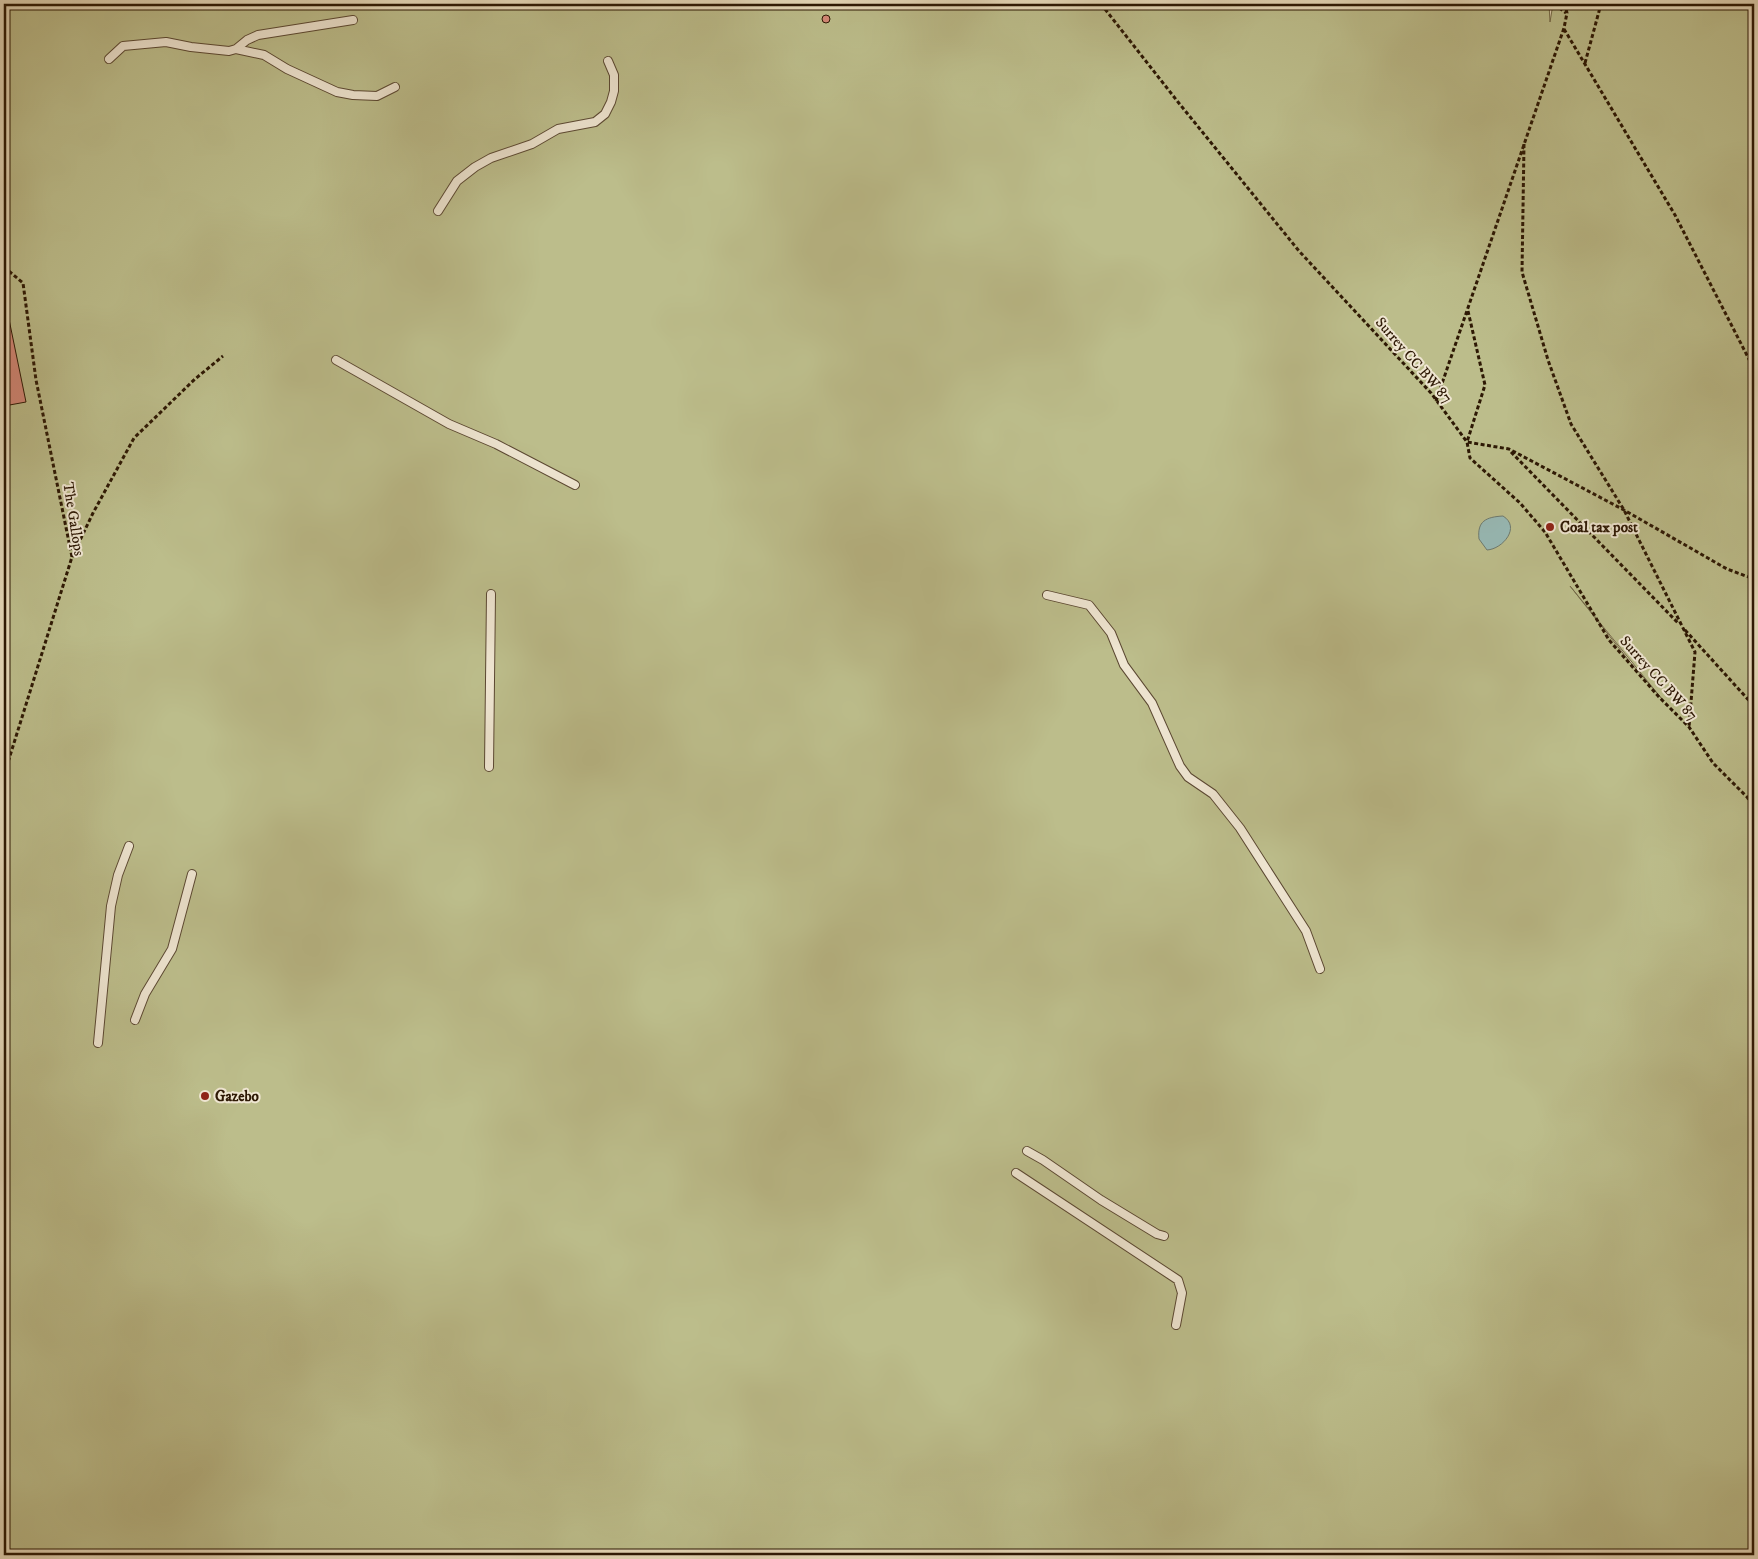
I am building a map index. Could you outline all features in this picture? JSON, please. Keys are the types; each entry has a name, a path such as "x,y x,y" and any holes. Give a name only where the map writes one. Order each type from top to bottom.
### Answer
{"lane":[{"path":"110,59 123,46 166,42 229,51 236,49 258,35 353,20"},
{"path":"236,49 264,55 287,69 337,92 377,96 395,87"},
{"path":"438,211 458,180 475,167 491,158 532,144 558,129 595,122 605,114 614,91 614,75 608,61"},
{"path":"336,360 449,424 496,444 575,485"},
{"path":"490,767 491,594"},
{"path":"1046,595 1089,606 1110,633 1124,665 1152,703 1180,766 1188,776 1213,794 1235,822 1306,931 1320,969"},
{"path":"98,1043 111,906 118,875 129,846"},
{"path":"135,1020 145,994 172,949 192,874"},
{"path":"1027,1151 1101,1200 1164,1236"},
{"path":"1016,1173 1178,1280 1182,1292 1176,1325"}],"path":[{"name":"Surrey CC BW 87","path":"1101,4 1299,251 1431,393 1467,442 1470,458 1520,503 1545,532 1609,640 1659,697 1689,727 1713,763 1754,806"},
{"path":"1554,4 1567,13"},
{"path":"1436,401 1564,28 1567,13 1565,4"},
{"path":"1585,64 1601,4"},
{"path":"1745,4 1754,9"},
{"path":"1564,28 1675,215 1754,369"},
{"path":"1524,144 1522,272 1548,360 1571,424 1624,510 1695,652 1689,727"},
{"name":"The Gallops","path":"4,268 22,283 36,380 72,557 4,775"},
{"path":"1468,311 1485,385 1467,442 1509,449 1624,510 1727,569 1754,579"},
{"path":"72,557 134,438 195,379 223,356"},
{"path":"1509,449 1682,627 1754,706"}],"green space":[{"path":"4,4 1549,4 1550,22 1553,4 1754,4 1754,1555 4,1555","holes":["1570,586 1662,699 1630,662"]}],"water":[{"path":"1503,516 1510,526 1508,537 1499,546 1487,550 1479,539 1481,524 1492,517"}],"building":[{"path":"826,15 830,19 826,23 822,19"},
{"path":"4,295 26,402 4,406"},
{"name":"Gazebo","path":"205,1091 210,1096 205,1101 200,1096"}],"place":[{"name":"Coal tax post","path":"1550,527"},
{"name":"Gazebo","path":"205,1096"}]}
